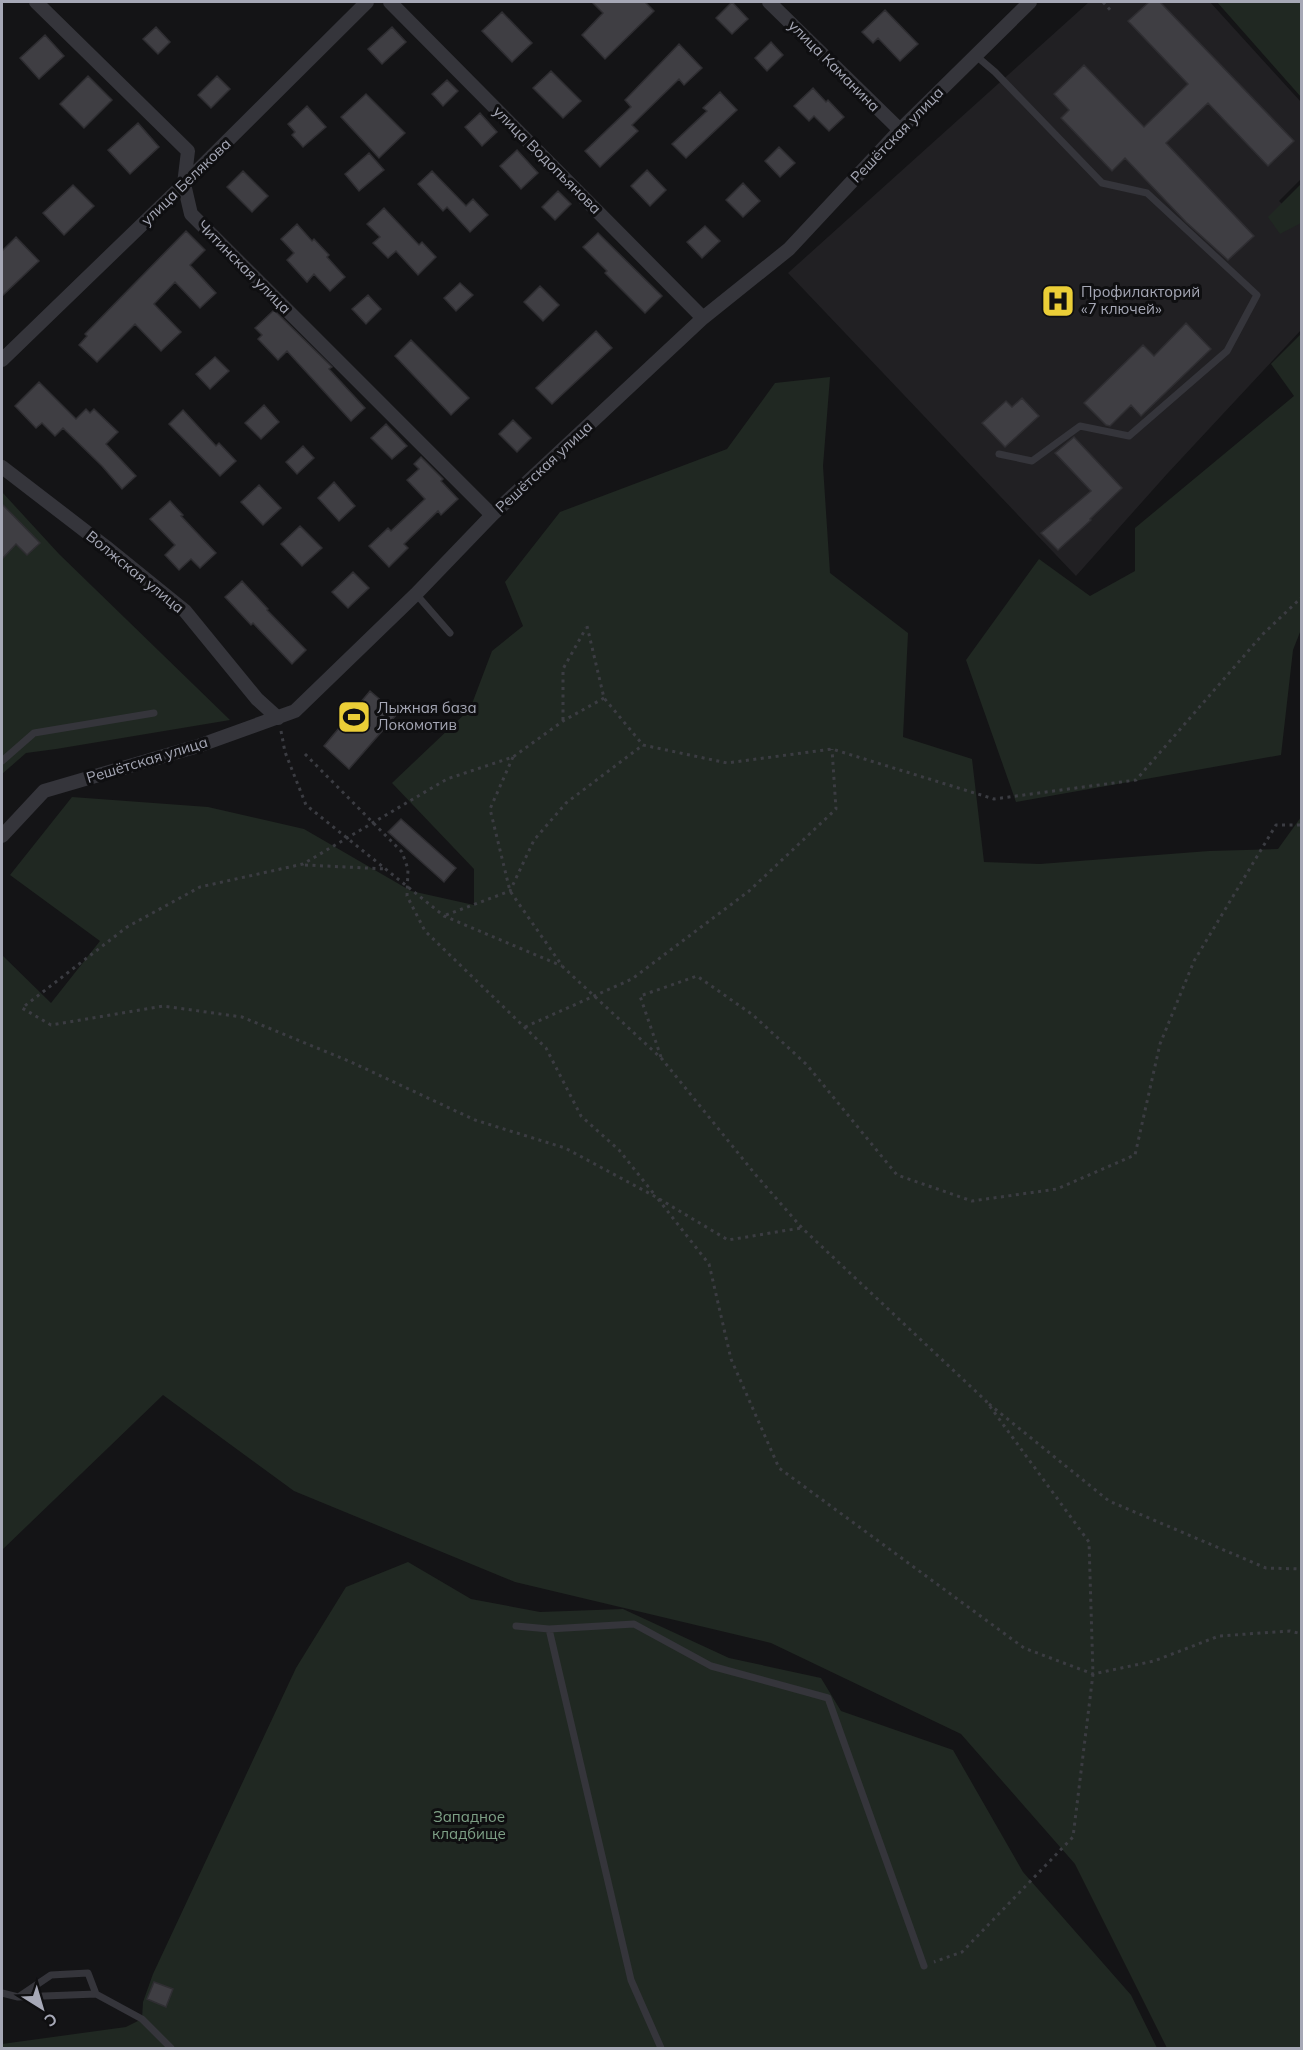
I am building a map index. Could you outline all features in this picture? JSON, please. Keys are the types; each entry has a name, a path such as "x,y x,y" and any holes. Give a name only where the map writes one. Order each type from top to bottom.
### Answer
{"street":[{"name":"Читинская улица","path":"36,2 188,151 184,184 191,214 492,515"},
{"name":"улица Белякова","path":"2,360 368,2"},
{"name":"улица Водопьянова","path":"390,2 704,318"},
{"name":"улица Каманина","path":"769,2 900,130"},
{"name":"Решётская улица","path":"2,836 44,791 198,746 295,711 416,594 492,515 704,318 789,249 900,130 1030,2"},
{"name":"Волжская улица","path":"2,467 185,611 257,699 278,718"}],"lane":[{"path":"975,55 995,72 1102,183 1148,194 1257,295 1227,351 1129,436 1080,426 1032,460 999,454"},
{"path":"416,594 450,633"},
{"path":"2,761 34,733 154,713"},
{"path":"516,1626 549,1629 634,1624 711,1666 828,1698 924,1966"},
{"path":"549,1629 631,1980 661,2049"},
{"path":"18,1997 51,1975 88,1973 96,1994"},
{"path":"2,1993 18,1997 96,1994 142,2019 171,2049"}],"path":[{"path":"1103,2 1112,12"},
{"path":"563,721 563,669 587,626 604,698 643,745 727,763 832,748 994,800 1136,780 1263,634 1302,597"},
{"path":"303,864 447,779 513,757 563,721 604,698"},
{"path":"278,718 285,752 306,805 444,916 563,967"},
{"path":"444,916 510,891 534,840 566,803 643,745"},
{"path":"525,1027 633,979 749,891 836,808 832,748"},
{"path":"304,754 402,852 408,869 407,896 425,932 546,1048 581,1116 619,1150 709,1264 731,1359 780,1468 1024,1648 1092,1674 1154,1661 1219,1636 1290,1630 1302,1634"},
{"path":"513,757 490,809 510,891 563,967 662,1059 802,1228 986,1401 1109,1502 1266,1568 1302,1569"},
{"path":"662,1059 640,996 697,976 753,1015 807,1065 897,1175 972,1201 1057,1190 1135,1155 1160,1044 1194,961 1276,825 1302,825"},
{"path":"386,869 303,864 200,887 127,927 22,1008 51,1026 163,1006 242,1017 351,1062 475,1120 565,1148 656,1197 728,1240 802,1228"},
{"path":"924,1966 962,1952 1073,1837 1092,1674 1089,1542 986,1401"}],"shaded area":[{"name":"Профилакторий «7 ключей»","path":"1089,2 1210,2 1301,102 1301,179 1279,201 1301,223 1301,330 1076,576 788,273"}],"green space":[{"path":"1217,2 1301,2 1301,97"},
{"path":"1301,184 1301,223 1280,234 1268,217"},
{"path":"1301,334 1302,627 1293,650 1281,755 1016,802 966,660 1039,559 1090,596 1135,571 1135,528 1294,396 1271,364"},
{"path":"830,377 823,466 830,573 908,633 903,737 972,759 984,862 1040,864 1209,851 1278,849 1301,817 1301,2048 1167,2048 1075,1864 961,1734 771,1643 515,1582 294,1491 163,1395 2,1550 2,955 51,1003 100,941 10,875 72,797 208,807 304,829 411,891 474,905 474,869 392,783 470,709 492,651 523,626 505,582 560,512 727,449 775,383"},
{"path":"2,492 59,554 230,720 26,753 2,774"},
{"name":"Западное кладбище","path":"408,1562 471,1599 540,1612 623,1609 729,1658 821,1678 841,1711 953,1750 1023,1872 1131,1995 1157,2048 2,2048 2,2044 126,2027 142,2019 143,2002 153,1974 296,1668 346,1587"}],"building":[{"path":"592,2 645,2 654,11 605,59 582,35 603,13"},
{"path":"732,2 748,19 732,34 716,18"},
{"path":"1149,2 1160,2 1294,141 1268,166 1208,103 1166,143 1254,236 1228,260 1186,222 1125,158 1112,171 1061,118 1069,110 1054,94 1084,65 1144,127 1188,84 1128,21"},
{"path":"885,10 918,44 900,61 878,38 873,43 862,32"},
{"path":"502,12 532,43 512,62 482,31"},
{"path":"156,27 170,42 158,54 143,39"},
{"path":"392,27 406,42 382,64 368,49"},
{"path":"45,35 64,56 39,79 20,58"},
{"path":"771,42 783,55 767,71 755,58"},
{"path":"679,44 702,68 684,85 679,79 632,125 638,131 600,167 585,151 631,107 625,100"},
{"path":"551,71 581,101 563,118 533,88"},
{"path":"88,76 112,100 84,128 60,104"},
{"path":"217,76 230,89 211,108 198,95"},
{"path":"447,80 458,91 443,106 432,94"},
{"path":"813,88 844,117 829,131 814,116 809,121 794,106"},
{"path":"720,92 737,110 686,158 672,144 707,111 703,108"},
{"path":"366,94 405,133 379,158 341,117"},
{"path":"307,106 326,127 303,147 292,135 295,132 288,124"},
{"path":"480,113 497,132 482,146 465,127"},
{"path":"138,123 159,147 130,174 108,150"},
{"path":"779,147 795,163 780,177 765,161"},
{"path":"517,150 538,173 521,189 500,166"},
{"path":"369,153 384,170 359,191 345,174"},
{"path":"647,170 666,190 650,206 631,186"},
{"path":"243,171 268,196 252,212 227,187"},
{"path":"432,171 466,206 473,199 488,215 470,232 447,207 443,211 418,184"},
{"path":"743,183 760,201 743,217 726,200"},
{"path":"73,185 94,206 64,235 43,213"},
{"path":"558,191 571,204 555,220 542,207"},
{"path":"384,208 419,245 422,242 436,257 418,275 396,251 388,258 373,243 380,237 367,224"},
{"path":"297,224 329,255 327,257 345,277 330,291 314,274 307,282 287,260 294,253 281,239"},
{"path":"705,226 720,241 702,258 687,242"},
{"path":"186,231 205,250 190,265 216,293 200,308 175,282 154,304 181,332 161,351 135,324 97,362 79,345 87,336 85,334"},
{"path":"598,233 662,296 645,313 583,247"},
{"path":"16,237 39,261 2,296 2,251"},
{"path":"460,283 473,295 456,311 444,298"},
{"path":"540,286 559,305 543,321 524,302"},
{"path":"368,295 381,309 366,324 352,309"},
{"path":"274,310 332,367 329,369 365,408 351,421 287,351 278,360 258,339 262,335 255,328"},
{"path":"1186,323 1211,349 1141,416 1131,405 1110,426 1106,425 1084,403 1143,345 1154,356"},
{"path":"596,331 612,348 552,404 536,388"},
{"path":"411,340 469,398 451,415 395,356"},
{"path":"215,357 229,371 210,389 196,374"},
{"path":"39,382 76,419 86,409 90,413 94,409 118,432 106,444 136,476 122,489 63,428 55,436 42,423 36,428 15,406"},
{"path":"1022,398 1039,416 1005,447 982,423 1006,401 1012,407"},
{"path":"264,405 279,422 261,439 245,423"},
{"path":"183,410 216,446 219,443 236,461 220,476 169,424"},
{"path":"513,420 531,438 517,452 499,434"},
{"path":"386,424 407,446 392,459 371,438"},
{"path":"1074,437 1122,488 1058,550 1041,533 1091,491 1055,453"},
{"path":"303,446 314,458 297,474 286,462"},
{"path":"421,457 443,479 441,481 458,499 441,515 438,511 404,544 408,548 389,567 369,546 388,528 391,531 425,499 407,480 419,469 414,464"},
{"path":"334,482 355,506 339,521 318,498"},
{"path":"259,485 281,508 263,525 241,502"},
{"path":"170,501 216,553 200,568 191,559 179,570 165,555 175,545 150,519"},
{"path":"2,504 40,543 27,555 16,544 2,559"},
{"path":"300,526 322,548 302,566 281,544"},
{"path":"353,572 369,588 348,608 332,592"},
{"path":"242,581 306,650 292,664 225,597"},
{"path":"370,691 397,714 349,769 324,746"},
{"path":"401,819 456,868 444,882 388,832"},
{"path":"154,1982 173,1989 166,2007 147,1999"}],"place":[{"name":"Профилакторий «7 ключей»","path":"1058,301"},
{"name":"Лыжная база Локомотив","path":"354,717"}]}
